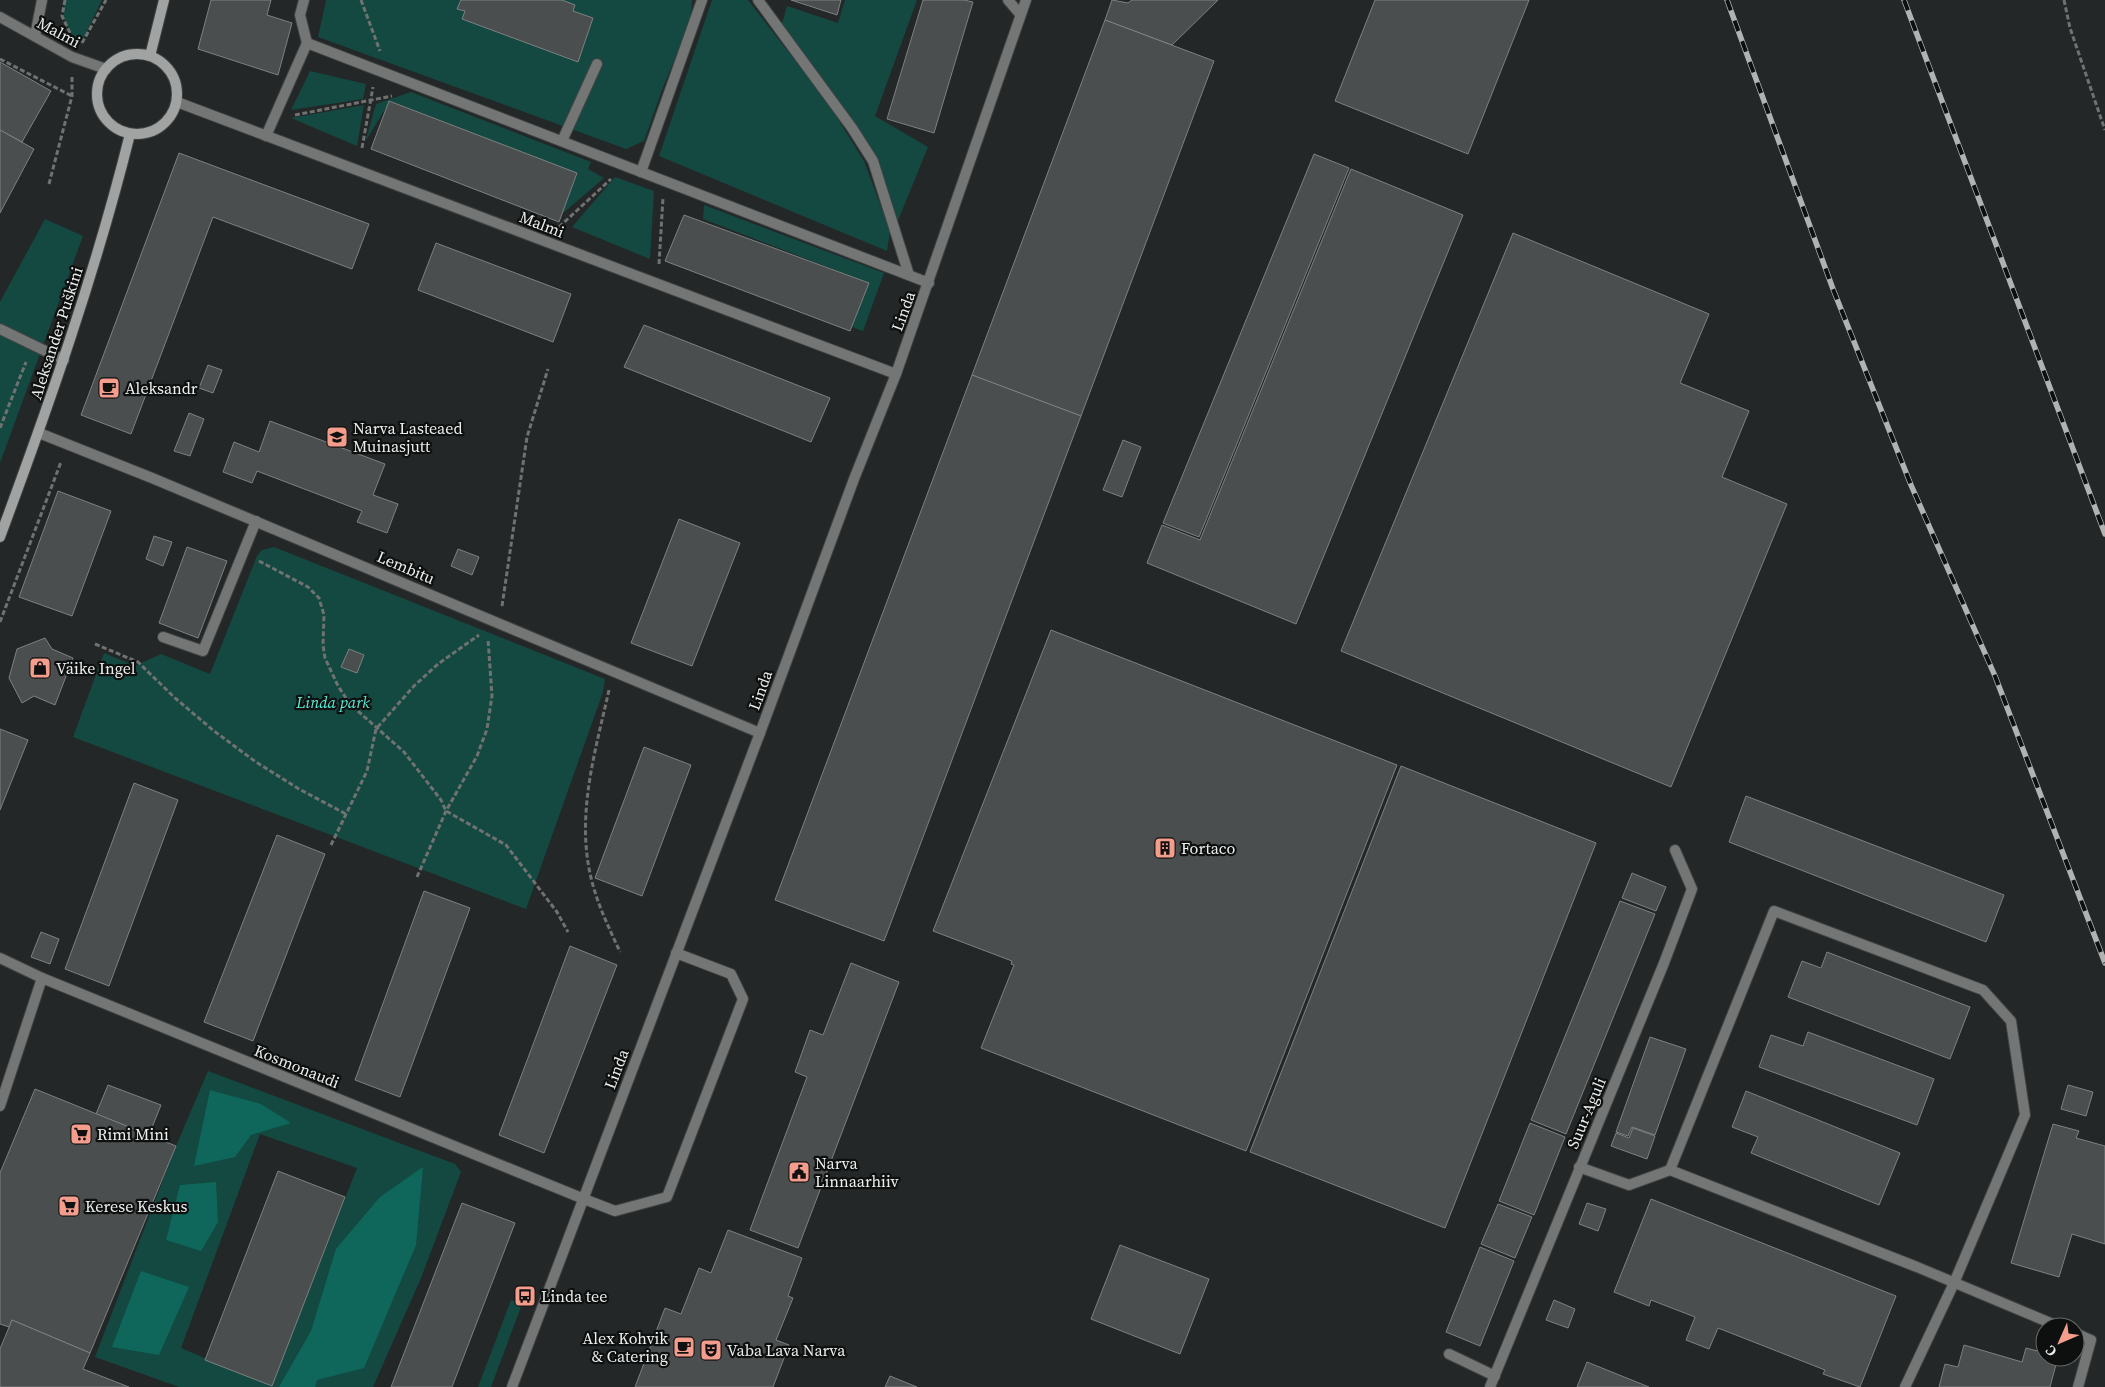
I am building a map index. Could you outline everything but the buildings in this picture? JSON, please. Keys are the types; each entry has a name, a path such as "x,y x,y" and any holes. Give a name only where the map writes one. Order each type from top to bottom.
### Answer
{"street":[{"path":"35,36 42,0"},
{"path":"150,56 164,0"},
{"path":"266,136 307,43 300,15 304,0"},
{"path":"641,172 702,0"},
{"path":"758,0 852,128 873,161 909,275"},
{"path":"1008,0 1020,14"},
{"name":"Linda","path":"512,1387 854,479 896,374 1026,0"},
{"name":"Malmi","path":"0,17 72,57 106,69"},
{"path":"307,43 929,283"},
{"path":"138,54 150,56 164,65 175,79 177,102 173,114 165,124 154,131 130,134 117,129 106,120 100,108 97,95 99,81 106,69 115,61 126,56 138,54"},
{"path":"562,141 597,64"},
{"name":"Malmi","path":"177,102 896,374"},
{"name":"Aleksander Puškini","path":"0,537 64,360 108,215 130,134"},
{"path":"0,329 64,360"},
{"name":"Lembitu","path":"39,432 760,732"},
{"path":"163,637 203,651 256,521"},
{"name":"Suur-Aguli","path":"1490,1387 1692,889 1675,850"},
{"path":"1670,1170 1774,911 1983,990 2011,1022 2025,1115 1954,1283 1905,1387"},
{"name":"Kosmonaudi","path":"0,958 42,978 615,1210 667,1198 743,999 731,974 676,953"},
{"path":"0,1106 42,978"},
{"path":"1579,1167 1629,1185 1670,1170 2036,1317"},
{"path":"2085,1337 2092,1340 2085,1364"},
{"path":"1449,1354 1495,1376"},
{"path":"2078,1387 2084,1367"}],"path":[{"path":"65,0 62,16 71,35 81,43"},
{"path":"49,184 72,96 72,57 106,0"},
{"path":"361,0 389,75"},
{"path":"2064,0 2070,28 2105,130"},
{"path":"0,59 72,96"},
{"path":"362,148 376,69"},
{"path":"290,116 427,89"},
{"path":"543,240 568,220 625,165"},
{"path":"661,285 659,263 665,181"},
{"path":"0,428 33,345"},
{"path":"0,622 68,444"},
{"path":"243,552 308,587 319,598 324,615 323,645 325,658 338,686 350,704 362,718 404,752 441,800 446,811 506,845 557,912 568,932"},
{"path":"417,877 446,811 477,756 488,721 492,696 490,646 487,631"},
{"path":"95,644 138,662 175,698 249,757 299,790 346,814"},
{"path":"610,669 610,686 588,781 584,814 586,848 593,885 620,952"}],"green space":[{"path":"65,0 102,0 81,43 68,29 64,19"},
{"path":"326,0 692,0 691,19 662,90 644,141 626,149 318,37"},
{"path":"712,0 748,0 826,100 864,161 890,231 887,251 659,156"},
{"path":"845,0 917,0 875,116 928,147 897,223 873,161 780,30 787,6 838,23"},
{"path":"310,71 366,84 363,99 291,110"},
{"path":"411,92 591,162 588,169 604,178 562,214 577,173 390,101 365,142 376,104"},
{"path":"364,105 357,146 291,118"},
{"path":"615,177 654,191 650,259 572,227"},
{"path":"704,205 884,273 863,331 852,327 869,283 703,219"},
{"path":"45,219 83,236 0,463 0,302"},
{"name":"Linda park","path":"274,547 605,679 603,692 526,909 73,737 104,653 135,666 161,654 210,674 257,556 262,550"},
{"path":"208,1071 455,1164 461,1172 421,1278 373,1387 179,1387 95,1357 176,1146","holes":["260,1134 357,1168 271,1386 181,1348"]},
{"path":"210,1090 261,1104 291,1123 251,1135 235,1157 194,1166"},
{"path":"423,1167 416,1245 364,1368 317,1380 315,1387 279,1387 311,1331 336,1249 380,1197"},
{"path":"216,1182 218,1222 201,1251 166,1240 180,1185"},
{"path":"141,1271 189,1287 159,1355 112,1347"},
{"path":"511,1300 522,1304 491,1387 478,1387"}],"railway":[{"path":"1727,0 1833,289 1911,485 1995,676 2105,963"},
{"path":"1904,0 2105,534"}],"place":[{"name":"Aleksandr","path":"109,388"},
{"name":"Narva Lasteaed Muinasjutt","path":"337,437"},
{"name":"Väike Ingel","path":"40,668"},
{"name":"Fortaco","path":"1165,848"},
{"name":"Rimi Mini","path":"81,1134"},
{"name":"Narva Linnaarhiiv","path":"799,1172"},
{"name":"Kerese Keskus","path":"69,1206"},
{"name":"Linda tee","path":"525,1296"},
{"name":"Alex Kohvik & Catering","path":"684,1347"},
{"name":"Vaba Lava Narva","path":"711,1350"}]}
